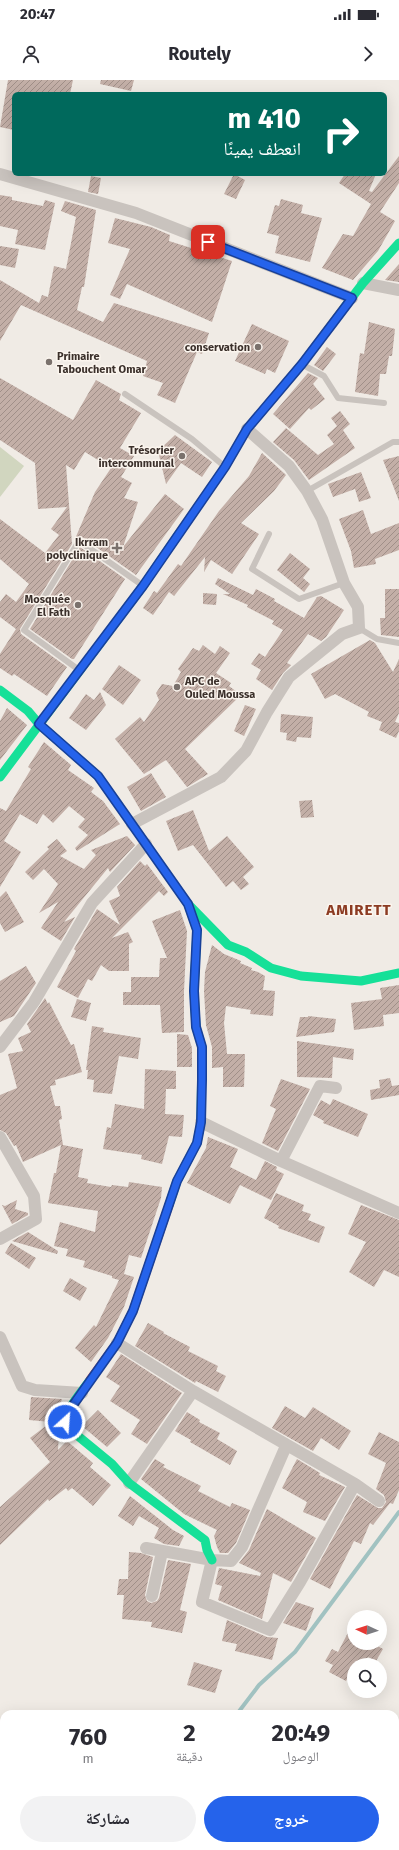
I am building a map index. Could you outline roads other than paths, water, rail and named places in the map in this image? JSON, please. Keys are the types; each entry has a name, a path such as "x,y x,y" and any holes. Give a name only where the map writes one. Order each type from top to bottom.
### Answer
{"street":[{"path":"0,174 136,213 352,298"},
{"path":"0,777 143,586 225,467 247,429 302,364 363,283 399,243"},
{"path":"363,283 399,290"},
{"path":"132,824 221,777 246,751 267,712 289,677 342,634 359,628 358,607 344,583 322,519 307,491 289,466 247,429"},
{"path":"0,690 28,711 39,724 98,776 188,904 228,945 246,952 271,968 301,976 361,981 399,973"},
{"path":"0,1047 34,1002 92,903 146,844"},
{"path":"188,904 197,930 194,991 196,1027 202,1047 201,1122 197,1143 177,1181 133,1311 117,1343 66,1415 65,1422 67,1427 84,1443 112,1464 129,1483 205,1540 207,1550 212,1560 202,1602 270,1630 300,1582 355,1484"},
{"path":"281,1161 320,1086 336,1088"},
{"path":"201,1122 281,1161 399,1213"},
{"path":"0,1137 34,1196 36,1219 0,1238"},
{"path":"0,1337 22,1386 35,1390 82,1393"},
{"path":"117,1343 192,1392 355,1484 379,1501"},
{"path":"129,1483 192,1392"},
{"path":"146,1548 212,1560 231,1561 242,1548 286,1446"},
{"path":"152,1596 162,1552"}],"lane":[{"path":"302,364 324,376 338,398 384,403"},
{"path":"125,394 192,438 225,467"},
{"path":"307,491 393,442 399,442"},
{"path":"268,534 252,569 299,599 344,583"},
{"path":"80,671 24,630 78,541 143,586"},
{"path":"359,628 377,639 399,642"}],"waterway":[{"path":"240,1710 259,1685 295,1652 399,1512"}],"place":[{"name":"conservation","path":"258,347"},
{"name":"Primaire Tabouchent Omar","path":"49,362"},
{"name":"Trésorier intercommunal","path":"182,456"},
{"name":"Ikrram polyclinique","path":"117,548"},
{"name":"Mosquée El Fath","path":"78,605"},
{"name":"APC de Ouled Moussa","path":"177,687"}],"district":[{"name":"AMIRETT","path":"359,910"}]}
